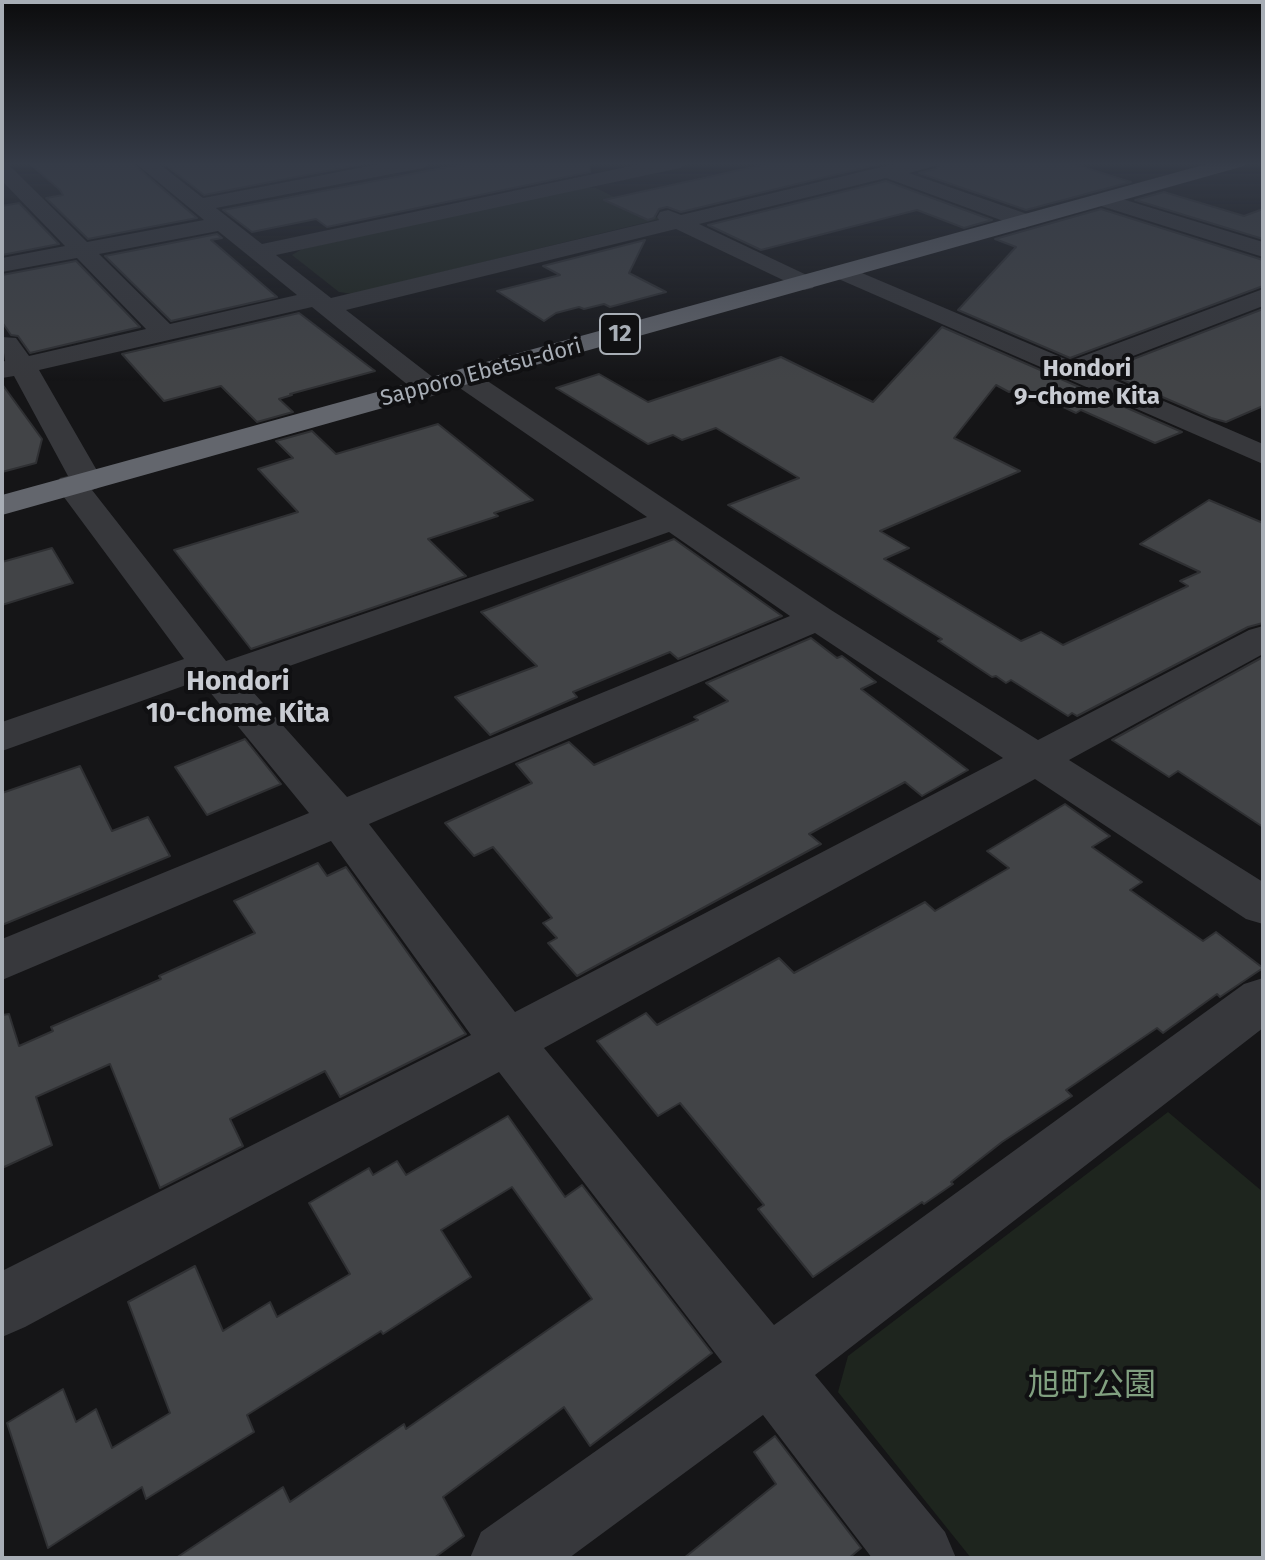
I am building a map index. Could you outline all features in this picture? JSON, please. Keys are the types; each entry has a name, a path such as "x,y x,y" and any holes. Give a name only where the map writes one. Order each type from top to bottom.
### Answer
{"highway":[{"name":"Sapporo Ebetsu-dori","path":"2,505 976,235"}],"street":[{"path":"67,235 164,333"},
{"path":"2,265 163,235"},
{"path":"235,235 320,303 446,383 674,519 818,618 1263,906"},
{"path":"257,252 338,235"},
{"path":"12,367 320,303 622,235"},
{"path":"705,235 804,283"},
{"path":"1215,235 1263,250"},
{"path":"843,272 1263,455"},
{"path":"1068,371 1263,297"},
{"path":"2,339 12,367 79,483 213,670 339,818 507,1042 919,1558"},
{"path":"1229,441 1263,426"},
{"path":"2,737 674,519"},
{"path":"2,960 818,618"},
{"path":"2,1305 507,1042 1263,638"},
{"path":"507,1558 769,1369 1263,999"}],"green space":[{"path":"367,235 595,235 352,294 339,292 292,255 302,249"},
{"name":"旭町公園","path":"1168,1112 1263,1192 1263,1558 971,1558 838,1392 848,1356"}],"building":[{"path":"2,235 50,235 59,244 2,255"},
{"path":"84,235 110,235 88,239"},
{"path":"218,235 222,238 211,240 277,297 171,321 105,256"},
{"path":"729,235 820,235 761,250"},
{"path":"1010,235 1183,235 1263,260 1263,286 1070,358 958,310 1016,247 995,239"},
{"path":"645,240 629,273 666,292 610,307 604,304 584,309 579,307 556,313 544,321 497,291 560,275 543,266"},
{"path":"76,261 140,327 30,353 18,336 11,335 2,322 2,275"},
{"path":"1263,309 1263,406 1226,422 1102,371"},
{"path":"299,313 375,371 290,394 279,399 293,412 257,422 221,386 164,401 122,354"},
{"path":"942,327 1182,432 1155,443 1081,410 1076,413 1021,387 1009,392 996,385 954,438 1020,471 880,531 909,548 884,559 1021,641 1041,632 1063,645 1188,586 1180,581 1200,572 1140,544 1209,500 1263,523 1263,623 1248,627 1077,716 1072,713 1068,716 1011,680 1006,683 996,676 992,677 938,641 942,639 728,505 799,478 716,428 682,440 673,435 648,444 556,388 599,374 648,402 781,357 873,402"},
{"path":"2,384 42,439 36,463 2,472"},
{"path":"438,424 533,500 494,513 498,516 428,539 466,576 251,649 174,550 298,512 258,469 293,458 276,441 312,431 336,454"},
{"path":"674,539 782,616 678,659 670,652 573,692 577,697 490,735 455,697 537,666 481,612"},
{"path":"52,548 73,583 2,605 2,562"},
{"path":"811,638 837,658 842,656 876,682 861,689 968,770 922,796 905,782 809,834 821,844 577,976 548,943 557,938 543,923 552,918 493,847 474,856 445,823 532,783 516,764 569,742 594,765 698,720 694,717 728,701 706,683"},
{"path":"1263,657 1263,827 1178,771 1169,777 1112,740"},
{"path":"245,739 281,784 207,815 175,767"},
{"path":"80,766 112,831 148,817 170,856 2,925 2,793"},
{"path":"1065,804 1110,836 1092,847 1142,882 1130,890 1203,941 1216,932 1263,968 1220,997 1217,994 1163,1033 1157,1028 1066,1090 1072,1096 1002,1142 951,1182 953,1184 813,1277 758,1209 764,1205 680,1103 658,1116 597,1041 646,1013 657,1025 779,958 794,973 925,902 935,911 1009,868 987,851"},
{"path":"318,863 327,876 346,867 466,1034 340,1097 325,1071 230,1119 243,1146 160,1188 110,1064 36,1097 52,1145 2,1168 2,1015 9,1014 19,1046 53,1031 51,1027 161,979 159,976 255,933 234,901"},
{"path":"508,1116 565,1197 582,1185 712,1353 590,1446 564,1407 443,1497 464,1536 434,1558 176,1558 283,1487 290,1502 404,1424 406,1429 592,1299 512,1187 441,1230 471,1277 247,1415 254,1432 146,1499 142,1487 48,1548 7,1423 63,1389 76,1422 96,1409 112,1448 170,1413 128,1302 195,1266 223,1331 270,1302 277,1317 350,1274 309,1203 369,1168 373,1175 397,1161 406,1175"},
{"path":"775,1436 861,1548 849,1558 684,1558 776,1484 754,1452"}],"district":[{"name":"Hondori 9-chome Kita","path":"1087,383"},
{"name":"Hondori 10-chome Kita","path":"238,698"}]}
